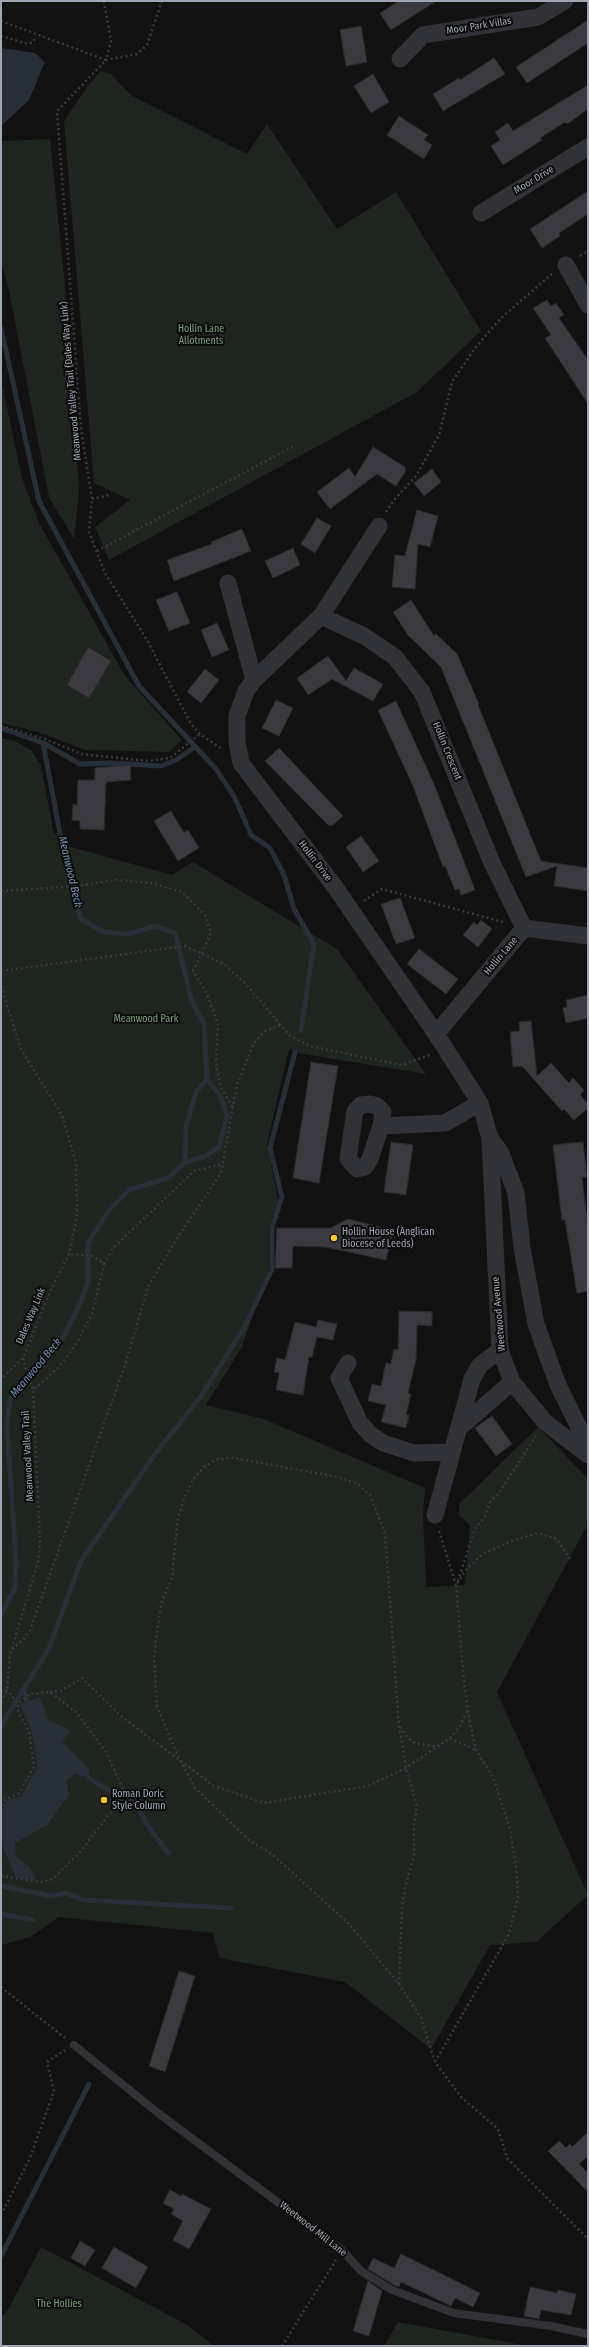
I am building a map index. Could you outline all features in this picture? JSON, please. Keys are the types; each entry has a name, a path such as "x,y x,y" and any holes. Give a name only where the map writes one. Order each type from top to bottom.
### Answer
{"street":[{"name":"Moor Park Villas","path":"400,59 423,35 538,17 565,1"},
{"name":"Moor Drive","path":"481,213 588,147"},
{"path":"566,266 588,304"},
{"name":"Hollin Drive","path":"379,526 321,616 254,680 246,691 237,716 237,742 241,763 350,910 436,1034"},
{"path":"228,583 254,680"},
{"name":"Hollin Crescent","path":"321,616 364,636 395,657 422,692 492,863 524,928"},
{"name":"Hollin Lane","path":"436,1034 524,928 566,932 588,936"},
{"name":"Weetwood Avenue","path":"436,1034 480,1103 490,1138 500,1350 512,1382 545,1422 588,1456"},
{"path":"381,1126 444,1123 480,1103"},
{"name":"Weetwood Avenue","path":"490,1138 501,1153 516,1193 522,1248 536,1324 558,1385 588,1446"},
{"path":"434,1515 472,1379 480,1365 500,1350"},
{"path":"348,1363 340,1378 360,1423 371,1435 383,1443 414,1453 451,1452"},
{"path":"458,1429 512,1382"}],"lane":[{"name":"Weetwood Mill Lane","path":"74,2044 158,2112 342,2250 361,2271 392,2290 454,2313 551,2326 588,2334"}],"path":[{"path":"104,1 111,41 106,60"},
{"path":"1,21 36,36 106,60 137,54 147,45 162,1"},
{"path":"1,36 28,44 33,42 36,36"},
{"name":"Meanwood Valley Trail (Dales Way Link)","path":"1,726 45,739 82,754 148,761 170,758 200,734 191,724 172,691 147,640 106,572 89,532 92,499 81,429 57,111 106,60"},
{"path":"379,526 394,500 416,476 439,435 452,382 467,359 501,318 543,281"},
{"path":"97,551 296,445"},
{"path":"92,499 110,495"},
{"path":"1,891 77,886 116,880 151,883 182,892 205,915 211,933 193,971 206,992 218,1024 216,1062 220,1086 233,1109"},
{"path":"350,910 382,889 524,928"},
{"path":"1,971 185,946 224,964 246,984 290,1036 310,1046 401,1065 429,1056 436,1034"},
{"path":"1,986 21,1049 62,1115 76,1164 77,1217 69,1254 94,1256 104,1264"},
{"path":"12,1649 24,1639 30,1630 125,1365 148,1287 174,1243 221,1173 237,1084 254,1043 264,1032 280,1025"},
{"path":"33,1390 58,1368 76,1344 92,1314 104,1264 113,1248 194,1171 223,1164"},
{"name":"Dales Way Link","path":"1,1379 23,1358 50,1292 69,1254"},
{"name":"Meanwood Valley Trail","path":"1,1702 7,1690 12,1649 38,1562 38,1499 33,1390 32,1382 23,1358"},
{"path":"456,1585 475,1529 485,1517 490,1502 498,1494 545,1422"},
{"path":"399,1984 402,1906 404,1888 414,1855 414,1826 417,1806 406,1768 399,1726 385,1533 370,1495 358,1484 338,1477 233,1458 218,1459 204,1467 192,1481 184,1499 178,1518 172,1578 161,1604 154,1656 157,1707 179,1758 195,1788 250,1841 272,1854 350,1925 399,1984 421,2018 435,2062 461,2097 498,2129 507,2158 588,2240"},
{"path":"434,1515 456,1585 468,1709 476,1750 493,1777 510,1829 516,1866 518,1897 509,1934 435,2062"},
{"path":"456,1585 466,1570 484,1553 514,1540 538,1534 556,1539 570,1559"},
{"path":"18,1704 30,1694 61,1691 82,1678 122,1717 179,1758 214,1786 264,1803 368,1786 406,1768 450,1738 460,1726 468,1709"},
{"path":"1,1691 7,1690 18,1704 18,1711 29,1731 34,1767 19,1793 5,1800 1,1806"},
{"path":"1,1876 41,1882 53,1879 80,1852 125,1794 106,1752 76,1712 50,1692"},
{"path":"399,1726 407,1737 415,1743 438,1747"},
{"path":"450,1738 476,1750"},
{"path":"1,1987 74,2044 47,2062 54,2091 30,2158 1,2215"},
{"path":"282,2346 342,2250"}],"green space":[{"name":"Hollin Lane Allotments","path":"101,71 111,74 132,96 247,154 267,124 337,229 396,192 481,331 417,392 109,560 95,527 130,500 94,483 64,121 89,84"},
{"path":"50,139 65,286 79,491 74,539 49,497 9,291 1,261 1,141"},
{"path":"1,379 22,478 39,523 125,676 182,740 169,752 85,750 38,732 1,723"},
{"name":"Meanwood Park","path":"1,738 15,741 32,751 41,766 54,833 71,847 172,875 193,862 337,949 426,1074 298,1053 289,1049 267,1144 278,1200 269,1229 269,1268 242,1347 206,1405 264,1419 425,1488 423,1515 426,1587 465,1585 470,1525 459,1515 459,1504 538,1427 588,1479 588,1524 497,1692 588,1895 536,1942 490,1945 431,2049 345,1982 219,1958 213,1933 59,1917 30,1937 1,1945"},
{"name":"The Hollies","path":"41,2247 189,2326 214,2346 1,2346 1,2318 9,2308"},
{"path":"398,2322 528,2346 384,2346"}],"shaded area":[{"path":"1,48 35,53 45,62 29,100 1,126"},
{"path":"40,1697 48,1719 70,1731 62,1742 89,1769 89,1778 75,1774 66,1781 69,1795 47,1825 15,1843 16,1856 30,1867 36,1880 16,1878 1,1842 1,1810 6,1801 21,1796 38,1766 31,1729 20,1704"}],"building":[{"path":"399,1 436,1 391,30 380,13"},
{"path":"588,20 588,43 527,83 516,67"},
{"path":"361,26 367,62 346,66 340,30"},
{"path":"494,58 505,74 443,111 433,94 459,78 460,80"},
{"path":"373,74 389,102 371,113 354,86"},
{"path":"588,85 588,109 567,124 565,122 540,138 542,140 503,165 491,146 500,140 495,132 508,123 513,131"},
{"path":"399,116 428,135 424,140 432,145 424,159 387,135"},
{"path":"588,191 588,214 559,233 560,236 542,248 530,229"},
{"path":"547,300 551,306 556,303 564,315 559,318 588,360 588,404 545,338 551,335 533,308"},
{"path":"373,447 405,467 405,472 396,486 377,474 330,509 317,492 349,468 355,477"},
{"path":"432,469 441,482 424,496 414,483"},
{"path":"417,510 438,516 430,547 418,544 415,589 392,587 395,555 405,556"},
{"path":"317,518 331,526 315,553 301,544"},
{"path":"242,529 251,551 174,581 167,560 212,544 211,542"},
{"path":"293,548 300,565 273,578 265,561"},
{"path":"177,592 190,623 169,631 156,600"},
{"path":"411,600 434,636 436,634 457,654 479,704 478,705 541,861 588,868 588,891 554,886 557,866 526,877 441,667 408,635 393,612"},
{"path":"217,623 229,650 212,657 201,630"},
{"path":"88,647 111,661 89,698 67,685"},
{"path":"328,656 346,681 354,668 383,684 373,701 332,679 308,695 297,678"},
{"path":"205,669 219,680 201,703 187,692"},
{"path":"276,700 293,708 279,736 262,728"},
{"path":"396,701 434,784 475,890 461,895 459,889 455,890 445,866 443,867 413,786 378,710"},
{"path":"279,748 343,816 333,825 328,825 265,761"},
{"path":"130,765 131,780 106,782 104,830 80,829 80,821 72,820 73,804 77,805 78,780 95,780 95,768"},
{"path":"171,811 184,833 188,830 199,848 178,861 154,821"},
{"path":"361,836 379,861 363,872 346,847"},
{"path":"400,898 415,938 396,944 381,904"},
{"path":"481,920 492,929 478,947 463,935 474,922 477,925"},
{"path":"419,949 458,979 446,994 407,964"},
{"path":"588,995 588,1018 566,1023 563,1008 567,1007 566,1000"},
{"path":"531,1021 537,1076 551,1063 569,1083 573,1078 584,1090 580,1095 588,1104 588,1108 574,1120 564,1109 562,1111 522,1066 513,1067 510,1032 520,1031 519,1022"},
{"path":"311,1062 338,1066 319,1183 293,1178"},
{"path":"391,1142 413,1145 406,1195 384,1192"},
{"path":"583,1142 587,1177 582,1177 588,1229 588,1291 577,1293 565,1220 562,1220 553,1145"},
{"name":"Hollin House (Anglican Diocese of Leeds)","path":"348,1219 393,1230 386,1260 325,1247 293,1246 292,1268 275,1268 277,1228 331,1228"},
{"path":"399,1311 432,1312 432,1326 417,1325 416,1359 408,1393 411,1394 406,1415 409,1415 406,1428 381,1422 386,1405 368,1401 372,1384 381,1386 386,1363 391,1364 394,1349 398,1350"},
{"path":"318,1320 337,1324 333,1340 317,1337 312,1357 309,1357 303,1395 276,1390 279,1373 274,1372 277,1358 285,1360 295,1322 316,1327"},
{"path":"492,1416 512,1444 496,1456 475,1428"},
{"path":"179,1971 195,1976 165,2072 149,2066"},
{"path":"588,2132 588,2156 579,2164 588,2173 588,2192 548,2151 559,2141 566,2148 570,2144 572,2147"},
{"path":"170,2190 181,2196 182,2194 211,2209 189,2249 173,2240 183,2221 171,2214 174,2209 163,2203"},
{"path":"80,2241 95,2250 85,2266 71,2258"},
{"path":"114,2247 148,2267 136,2288 102,2268"},
{"path":"401,2254 480,2293 473,2307 455,2298 451,2306 401,2282 399,2287 394,2285 368,2269 373,2258 394,2268"},
{"path":"368,2281 382,2291 369,2336 353,2331"},
{"path":"530,2287 557,2293 558,2290 576,2294 571,2315 541,2310 539,2319 524,2316"}],"waterway":[{"path":"1,328 39,501 139,686 216,769 235,798 251,835 270,848 284,875 294,909 314,944 301,1030"},
{"name":"Meanwood Beck","path":"1,728 43,743 68,876 81,919 104,932 129,934 155,926 175,933 192,1002 204,1024 207,1079 196,1092 186,1127 185,1162 168,1178 129,1190 109,1210 88,1243 88,1283 78,1308 58,1347 38,1365 10,1398 7,1425 16,1560 15,1588 1,1615"},
{"path":"43,743 80,764 109,763 161,766 176,760 195,747"},
{"path":"1,1726 49,1648 81,1561 155,1454 202,1395 245,1326 272,1269 272,1227 282,1197 270,1148 295,1052"},
{"path":"185,1162 204,1157 219,1147 227,1116 221,1097 207,1079"},
{"path":"23,1690 27,1701"},
{"path":"89,1778 106,1789 125,1794 136,1805 148,1826 168,1853"},
{"path":"1,1886 50,1896 66,1893 84,1900 231,1908"},
{"path":"1,1914 33,1920"},
{"path":"1,2256 89,2084"}],"place":[{"name":"Hollin House (Anglican Diocese of Leeds)","path":"334,1238"},
{"name":"Roman Doric Style Column","path":"104,1800"}]}
